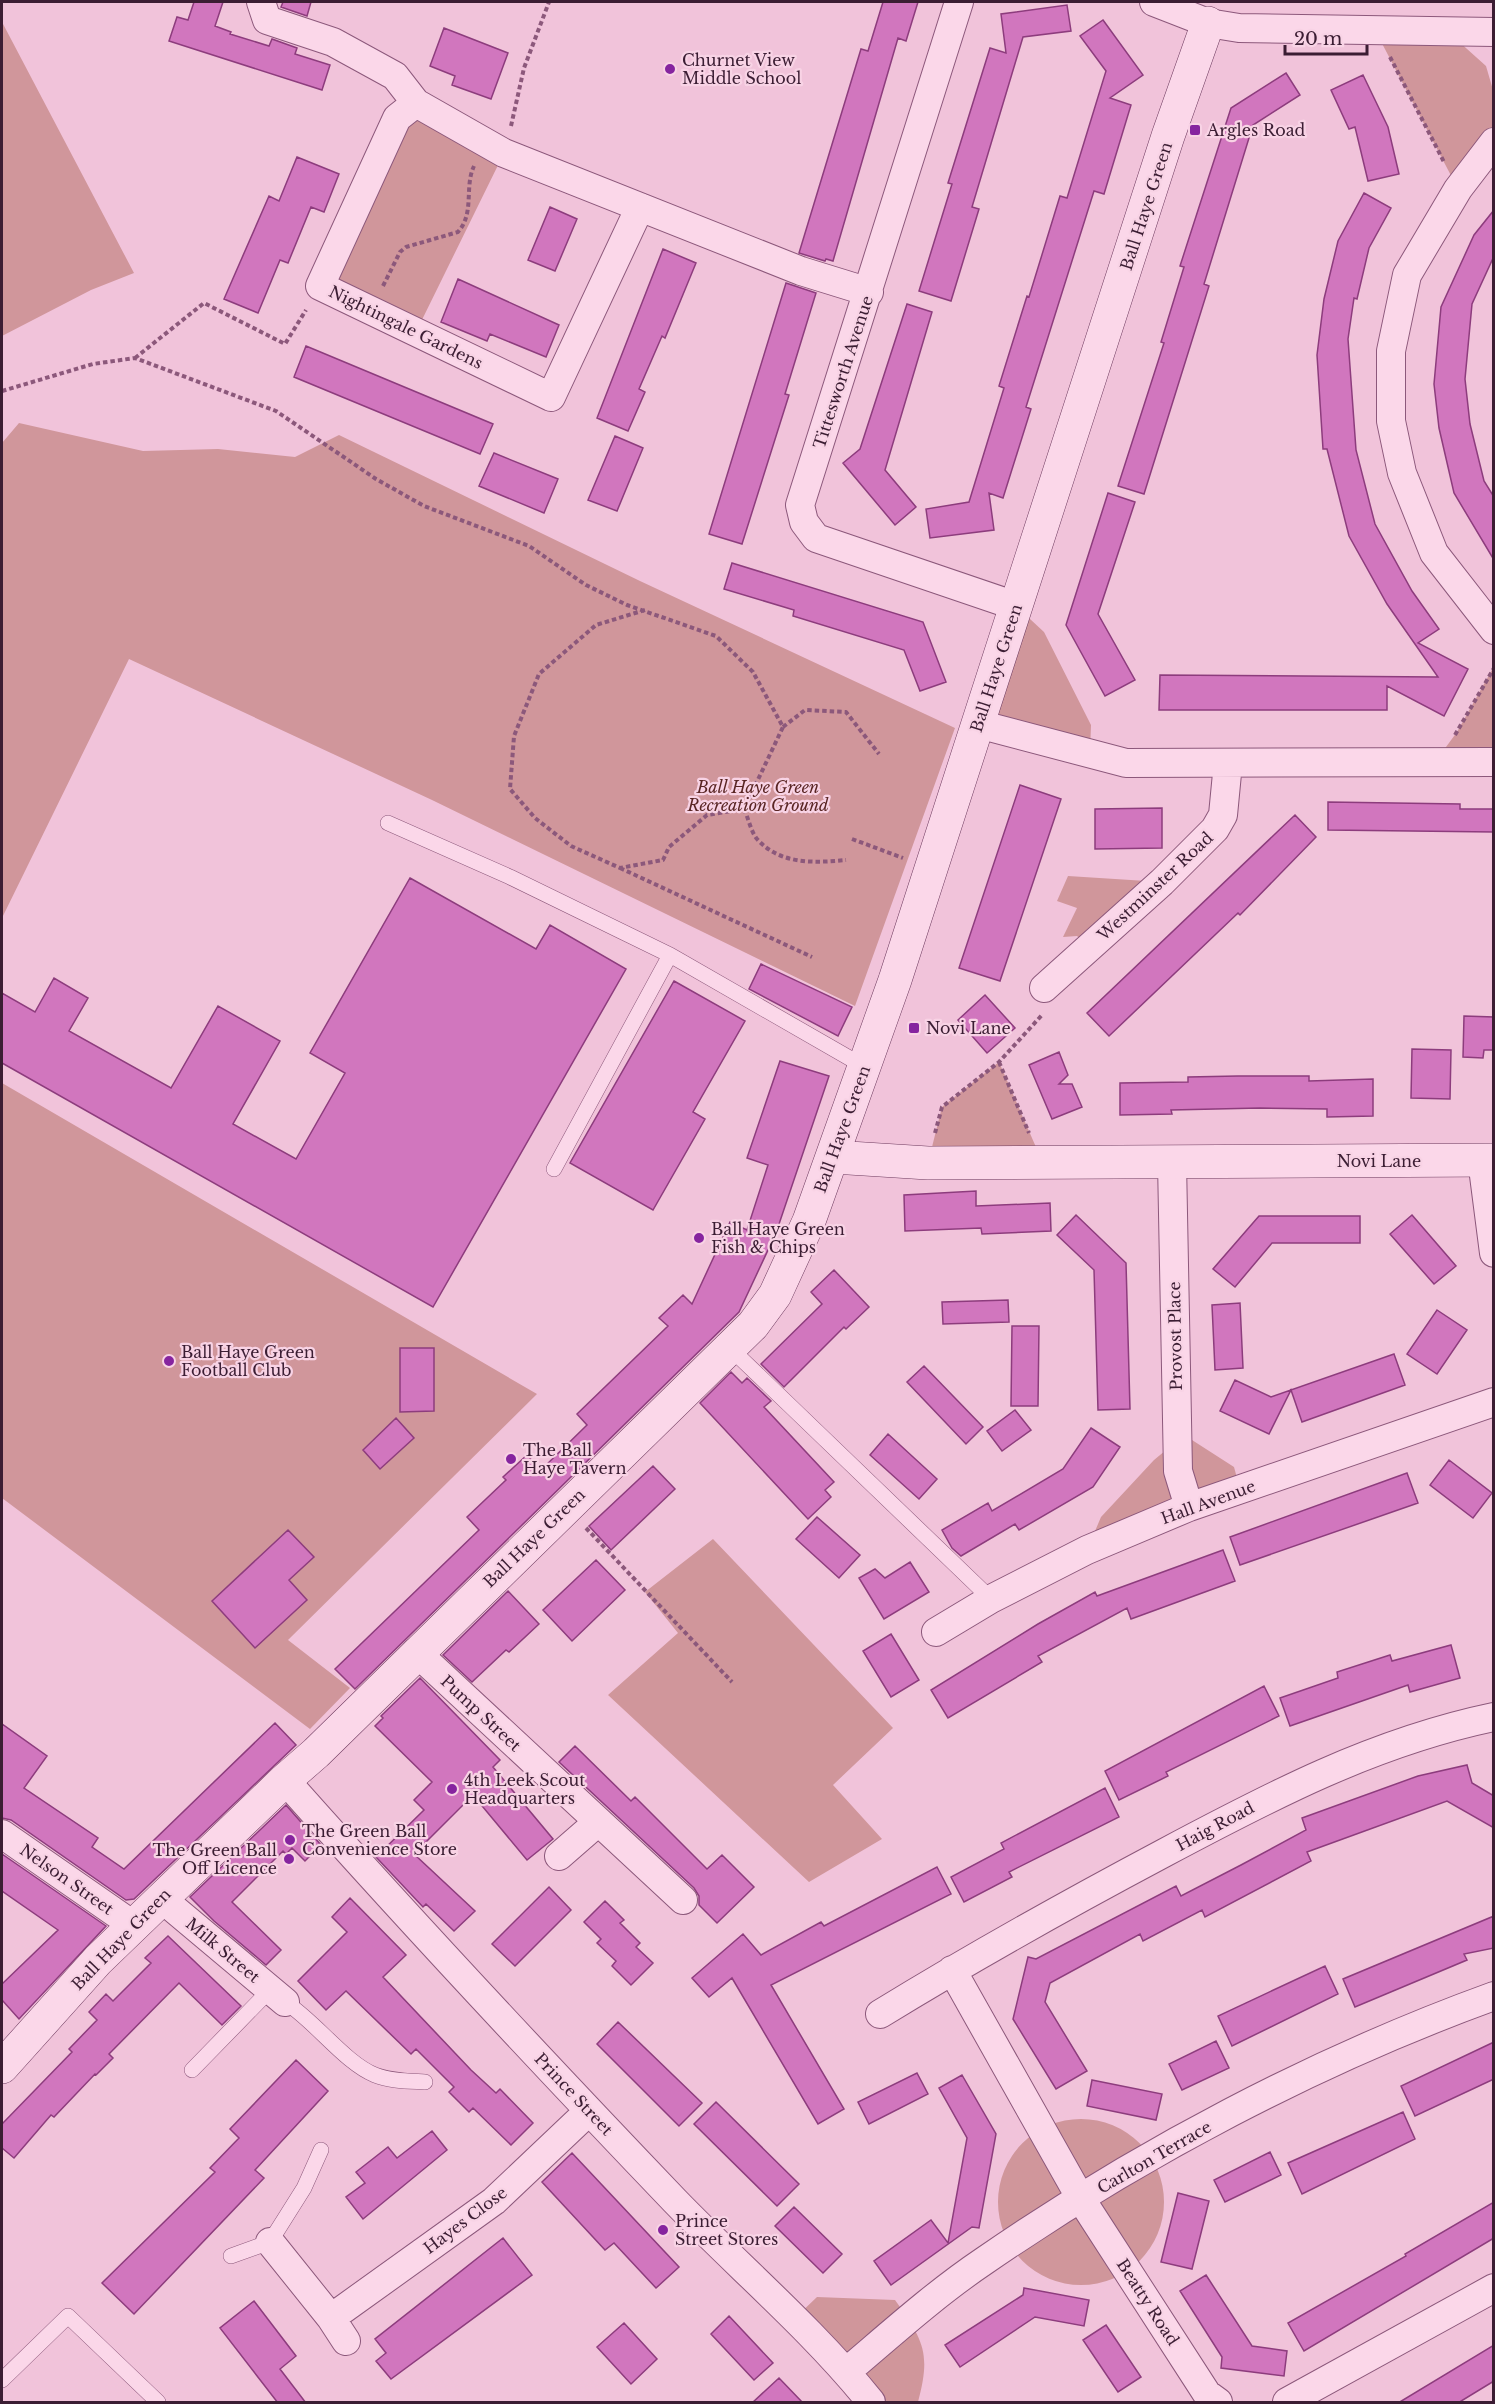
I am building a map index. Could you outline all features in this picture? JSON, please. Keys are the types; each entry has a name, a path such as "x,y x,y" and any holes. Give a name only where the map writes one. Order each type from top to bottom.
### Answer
{"street":[{"path":"261,2 267,20 333,42 395,76 416,103 497,148 801,271 869,292"},
{"name":"Tittesworth Avenue","path":"959,2 800,505 804,522 816,538 1016,606"},
{"path":"1154,2 1212,12 1239,28 1494,32"},
{"name":"Ball Haye Green","path":"2,2067 98,1960 133,1925 316,1753 416,1652 730,1348 753,1325 775,1295 809,1221 865,1067 1164,148 1212,12"},
{"name":"Nightingale Gardens","path":"416,103 397,118 320,286 551,397 640,207"},
{"path":"1494,142 1458,189 1407,275 1391,351 1391,421 1402,473 1434,553 1494,630"},
{"path":"978,724 1126,763 1494,762"},
{"name":"Westminster Road","path":"1044,988 1162,882 1215,829 1223,815 1228,763"},
{"name":"Novi Lane","path":"833,1157 928,1163 1488,1160"},
{"path":"1488,1160 1494,1253"},
{"name":"Provost Place","path":"1172,1162 1178,1471 1189,1507"},
{"name":"Hall Avenue","path":"936,1632 991,1599 1087,1550 1189,1507 1494,1402"},
{"name":"Pump Street","path":"416,1652 682,1900"},
{"name":"Haig Road","path":"880,2014 952,1970 1282,1790 1355,1759 1439,1728 1494,1717"},
{"name":"Prince Street","path":"285,1780 589,2111 722,2250 846,2372 871,2403"},
{"path":"560,1856 598,1822"},
{"name":"Nelson Street","path":"2,1834 133,1925"},
{"name":"Milk Street","path":"161,1898 277,1996"},
{"path":"952,1970 1081,2199"},
{"name":"Carlton Terrace","path":"846,2372 983,2261 1081,2199 1177,2143 1304,2075 1438,2016 1494,1996"},
{"name":"Hayes Close","path":"270,2242 339,2329 494,2201 589,2111"},
{"name":"Beatty Road","path":"1081,2199 1207,2394 1218,2403"},
{"path":"1287,2403 1494,2288"}],"lane":[{"path":"388,823 510,877 670,954 865,1067"},
{"path":"554,1169 670,954"},
{"path":"730,1348 991,1599"},
{"path":"192,2070 277,1996 309,2019 368,2071 395,2080 425,2082"},
{"path":"231,2256 270,2242 304,2188 321,2150"},
{"path":"2,2380 68,2316 158,2403"}],"path":[{"path":"371,311 396,259 406,247 458,232 463,226 469,209 472,170 497,148 549,2"},
{"path":"1375,30 1458,189"},
{"path":"135,358 204,303 285,344 320,286"},
{"path":"2,391 93,364 135,358 276,411 357,467 424,506 529,546 586,585 627,605 716,636 753,672 783,727"},
{"path":"645,610 596,625 539,674 514,736 510,789 535,818 572,846 812,957"},
{"path":"1435,762 1457,732 1494,668"},
{"path":"846,860 816,863 785,858 756,839 744,808 783,727 805,710 846,711 879,754"},
{"path":"620,868 663,860 669,847 707,814 744,808"},
{"path":"852,839 931,869"},
{"path":"928,1163 942,1107 999,1062 1046,1011 1044,988"},
{"path":"999,1062 1042,1161"},
{"path":"566,1507 732,1682"}],"green space":[{"path":"2,22 134,273 91,290 2,336"},
{"path":"1375,30 1447,31 1486,66 1493,90 1493,142 1458,189"},
{"path":"416,103 504,153 416,332 320,286"},
{"name":"Ball Haye Green Recreation Ground","path":"19,423 143,451 218,449 295,457 339,435 640,581 955,728 855,1006 432,800 129,659 2,918 2,443"},
{"path":"1016,606 1044,632 1091,725 1090,753 978,724"},
{"path":"1493,668 1493,762 1435,762 1457,732"},
{"path":"1068,876 1162,882 1089,947 1077,936 1063,937 1077,908 1057,901"},
{"path":"999,1062 1042,1161 928,1163 942,1107"},
{"name":"Ball Haye Green Football Club","path":"2,1083 537,1394 288,1640 350,1688 310,1729 2,1498"},
{"path":"1192,1440 1234,1467 1240,1489 1087,1550 1101,1517 1154,1460 1177,1441"},
{"path":"713,1539 893,1728 833,1785 882,1839 809,1882 608,1695 678,1633 645,1592"},
{"path":"1081,2119 1113,2126 1140,2143 1157,2170 1164,2202 1157,2234 1140,2261 1113,2278 1081,2285 1049,2278 1022,2261 1005,2234 998,2202 1005,2170 1022,2143 1049,2126"},
{"path":"817,2297 895,2300 913,2326 922,2348 924,2371 918,2402 871,2402 793,2320"}],"building":[{"path":"194,2 223,2 215,26 231,32 230,34 269,46 272,39 297,48 295,54 330,65 322,90 169,41 177,17 188,20"},
{"path":"283,2 311,2 307,16 281,7"},
{"path":"883,2 918,2 906,41 898,38 833,261 826,259 825,261 799,253 861,49 868,51"},
{"path":"1067,5 1071,31 1023,37 972,207 979,209 951,301 919,291 952,184 948,183 990,48 1006,53 1001,14"},
{"path":"1103,20 1143,75 1110,98 1131,105 1104,194 1094,191 1026,407 1031,409 1003,498 989,493 994,530 930,538 926,509 969,502 1004,388 999,386 1027,296 1029,297 1060,196 1067,198 1106,71 1080,36"},
{"path":"444,28 508,53 491,99 452,85 455,76 430,66"},
{"path":"1286,73 1300,95 1253,125 1204,284 1209,286 1144,494 1118,486 1164,343 1161,342 1184,267 1180,266 1231,108"},
{"path":"1363,75 1388,127 1399,174 1368,181 1355,127 1349,129 1331,90"},
{"path":"297,157 339,174 324,212 311,207 288,263 280,260 258,313 224,299 269,196 279,201"},
{"path":"1364,193 1391,208 1369,248 1357,299 1354,298 1348,339 1356,450 1375,524 1412,591 1439,629 1418,643 1468,669 1444,716 1387,686 1387,710 1159,710 1160,675 1438,677 1387,604 1349,536 1327,449 1323,449 1317,355 1324,299 1338,241"},
{"path":"550,207 577,219 555,271 528,260"},
{"path":"1494,210 1494,256 1472,304 1465,379 1470,424 1484,481 1494,497 1494,560 1454,493 1439,428 1434,384 1441,307 1474,235"},
{"path":"663,249 696,263 665,338 662,336 639,389 645,392 628,431 597,418"},
{"path":"458,279 559,325 546,357 490,334 487,341 441,322"},
{"path":"786,283 816,293 785,394 789,395 742,544 709,534"},
{"path":"907,304 932,312 885,470 916,507 895,525 843,463 860,449"},
{"path":"306,346 493,424 480,454 294,377"},
{"path":"615,436 643,448 617,511 588,500"},
{"path":"494,453 558,479 544,513 479,486"},
{"path":"1108,493 1135,502 1098,614 1135,680 1105,696 1066,625"},
{"path":"732,563 923,622 946,682 920,691 904,650 793,616 794,610 724,589"},
{"path":"1020,785 1061,799 1000,981 959,968"},
{"path":"1328,802 1460,804 1460,809 1494,809 1494,832 1328,830"},
{"path":"1162,808 1162,848 1095,849 1095,809"},
{"path":"1295,815 1316,837 1240,915 1238,913 1109,1036 1087,1013"},
{"path":"410,878 536,949 550,925 626,969 433,1307 2,1063 2,993 35,1012 54,978 88,998 69,1031 171,1088 218,1006 280,1041 233,1124 296,1159 345,1073 310,1053"},
{"path":"761,964 852,1007 838,1036 749,989"},
{"path":"674,981 745,1021 693,1112 705,1119 653,1210 570,1163"},
{"path":"985,995 1015,1028 987,1053 958,1020"},
{"path":"1464,1016 1494,1017 1494,1050 1484,1050 1483,1058 1463,1057"},
{"path":"1412,1049 1451,1050 1450,1099 1411,1098"},
{"path":"1059,1052 1068,1075 1059,1084 1072,1084 1082,1107 1052,1119 1029,1065"},
{"path":"780,1061 829,1076 776,1233 739,1312 355,1689 335,1669 479,1530 467,1517 506,1480 503,1477 527,1455 541,1470 587,1425 577,1414 668,1326 659,1318 683,1295 692,1304 730,1222 747,1230 768,1165 747,1158"},
{"path":"1309,1076 1309,1081 1373,1079 1373,1116 1327,1117 1327,1109 1260,1108 1171,1110 1172,1114 1120,1115 1120,1083 1188,1082 1188,1077"},
{"path":"976,1191 976,1206 1050,1203 1051,1231 982,1234 981,1228 905,1231 904,1195"},
{"path":"1076,1215 1126,1263 1130,1409 1098,1410 1094,1270 1057,1235"},
{"path":"1412,1215 1456,1266 1434,1284 1390,1234"},
{"path":"1259,1216 1360,1216 1360,1243 1272,1243 1235,1287 1213,1269"},
{"path":"834,1270 869,1307 846,1329 844,1327 784,1387 761,1364 822,1304 811,1292"},
{"path":"1008,1300 1009,1322 943,1324 942,1302"},
{"path":"1240,1303 1243,1368 1215,1370 1212,1305"},
{"path":"1437,1310 1467,1330 1437,1374 1407,1354"},
{"path":"1012,1326 1039,1326 1038,1406 1011,1406"},
{"path":"400,1348 434,1348 434,1411 400,1412"},
{"path":"1394,1354 1405,1385 1302,1422 1291,1390"},
{"path":"924,1366 983,1427 966,1444 907,1382"},
{"path":"731,1372 742,1383 747,1378 771,1401 764,1407 834,1482 825,1490 831,1497 808,1519 700,1403"},
{"path":"1235,1380 1271,1397 1291,1390 1269,1434 1220,1411"},
{"path":"1015,1410 1031,1430 1002,1451 987,1431"},
{"path":"396,1418 414,1438 380,1469 363,1450"},
{"path":"1091,1428 1120,1447 1093,1487 1019,1530 1015,1524 961,1556 952,1548 942,1530 988,1503 992,1511 1063,1469"},
{"path":"888,1434 937,1479 919,1499 870,1455"},
{"path":"1449,1460 1492,1493 1473,1518 1430,1485"},
{"path":"653,1466 675,1489 611,1550 589,1526"},
{"path":"1407,1473 1418,1503 1240,1565 1230,1537"},
{"path":"817,1517 860,1555 839,1578 796,1539"},
{"path":"288,1530 314,1557 289,1580 307,1600 255,1648 212,1601"},
{"path":"1223,1550 1235,1581 1131,1619 1127,1608 1038,1656 1042,1662 948,1718 931,1690 1095,1592 1097,1596"},
{"path":"596,1560 625,1590 572,1641 543,1610"},
{"path":"910,1562 929,1592 884,1619 859,1578 875,1569 885,1578"},
{"path":"508,1591 539,1624 509,1652 506,1650 472,1682 443,1655"},
{"path":"891,1634 919,1680 891,1697 863,1651"},
{"path":"1451,1645 1460,1678 1410,1692 1408,1685 1290,1726 1280,1698 1338,1678 1337,1672 1390,1655 1392,1661"},
{"path":"420,1678 500,1760 493,1767 553,1839 527,1860 473,1795 414,1854 475,1911 454,1931 426,1904 423,1907 376,1857 424,1810 414,1800 432,1782 375,1726 383,1718 381,1716"},
{"path":"1264,1686 1279,1716 1166,1772 1168,1776 1119,1800 1105,1771"},
{"path":"275,1723 296,1745 134,1899 126,1900 11,1820 2,1818 2,1724 47,1756 24,1788 98,1838 92,1847 124,1869"},
{"path":"575,1746 631,1801 635,1797 707,1869 722,1855 754,1887 717,1923 699,1905 699,1896 694,1888 559,1762"},
{"path":"1467,1765 1472,1783 1494,1796 1494,1828 1447,1801 1307,1852 1311,1861 1205,1917 1202,1910 1143,1941 1140,1934 1050,1983 1045,2002 1087,2071 1056,2089 1013,2019 1028,1957 1036,1959 1176,1886 1181,1896 1306,1830 1302,1818 1418,1776"},
{"path":"1105,1788 1119,1817 1009,1872 1012,1877 964,1902 951,1877 1004,1849 1001,1843"},
{"path":"286,1805 321,1845 305,1861 292,1848 286,1854 283,1851 232,1902 281,1950 266,1965 214,1921 190,1897"},
{"path":"2,1854 106,1926 19,2019 2,2000 2,1984 58,1930 2,1891"},
{"path":"937,1867 951,1894 771,1985 844,2109 818,2124 732,1978 709,1997 692,1978 743,1934 761,1955 821,1922 824,1926"},
{"path":"549,1887 571,1910 515,1966 492,1944"},
{"path":"350,1898 406,1955 383,1977 471,2070 496,2093 500,2089 533,2123 511,2145 473,2108 469,2112 449,2092 454,2087 416,2049 411,2054 346,1991 326,2010 298,1981 347,1932 332,1917"},
{"path":"605,1901 624,1920 620,1923 640,1943 636,1947 653,1963 631,1985 612,1966 616,1961 597,1943 601,1939 584,1922"},
{"path":"1494,1916 1494,1948 1464,1954 1467,1960 1355,2007 1343,1979"},
{"path":"168,1936 241,2006 222,2025 179,1983 109,2054 113,2058 54,2117 51,2115 14,2158 2,2148 2,2124 72,2052 69,2049 97,2020 89,2012 106,1994 113,2001 151,1963 145,1958"},
{"path":"1325,1966 1338,1994 1232,2046 1218,2016"},
{"path":"618,2022 702,2103 679,2126 597,2044"},
{"path":"1216,2041 1229,2068 1182,2090 1169,2064"},
{"path":"1494,2042 1494,2079 1415,2116 1401,2086"},
{"path":"296,2060 328,2091 255,2170 264,2178 134,2314 102,2283 215,2172 210,2168 239,2138 230,2129"},
{"path":"917,2073 928,2094 869,2124 858,2102"},
{"path":"962,2075 996,2134 979,2228 972,2227 891,2285 874,2261 931,2220 948,2243 967,2138 939,2088"},
{"path":"1092,2080 1162,2094 1156,2120 1087,2106"},
{"path":"716,2102 799,2184 777,2206 694,2124"},
{"path":"1403,2112 1415,2139 1302,2194 1288,2163"},
{"path":"432,2131 447,2150 363,2219 346,2197 365,2183 356,2172 388,2147 397,2158"},
{"path":"1270,2152 1281,2175 1225,2202 1214,2180"},
{"path":"572,2153 679,2267 656,2288 614,2243 605,2250 542,2182"},
{"path":"1178,2193 1209,2201 1192,2269 1161,2262"},
{"path":"1494,2202 1494,2238 1304,2351 1288,2323 1406,2256 1405,2254"},
{"path":"794,2207 842,2254 823,2273 775,2226"},
{"path":"503,2238 532,2275 391,2379 376,2361 386,2353 375,2339"},
{"path":"1206,2275 1252,2346 1287,2351 1284,2376 1221,2368 1222,2357 1180,2291"},
{"path":"1024,2288 1089,2300 1084,2326 1035,2317 960,2367 945,2345 1023,2295"},
{"path":"254,2301 296,2356 280,2369 306,2403 278,2403 220,2328"},
{"path":"729,2316 773,2363 754,2380 711,2334"},
{"path":"624,2323 657,2359 631,2384 597,2347"},
{"path":"1106,2325 1141,2377 1118,2392 1083,2340"},
{"path":"1494,2345 1494,2381 1458,2403 1398,2403"},
{"path":"779,2378 803,2403 752,2403"}],"place":[{"name":"Churnet View Middle School","path":"670,69"},
{"name":"Argles Road","path":"1195,130"},
{"name":"Novi Lane","path":"914,1028"},
{"name":"Ball Haye Green Fish & Chips","path":"699,1238"},
{"name":"Ball Haye Green Football Club","path":"169,1361"},
{"name":"The Ball Haye Tavern","path":"511,1459"},
{"name":"4th Leek Scout Headquarters","path":"452,1789"},
{"name":"The Green Ball Convenience Store","path":"290,1840"},
{"name":"The Green Ball Off Licence","path":"289,1859"},
{"name":"Prince Street Stores","path":"663,2230"}]}
